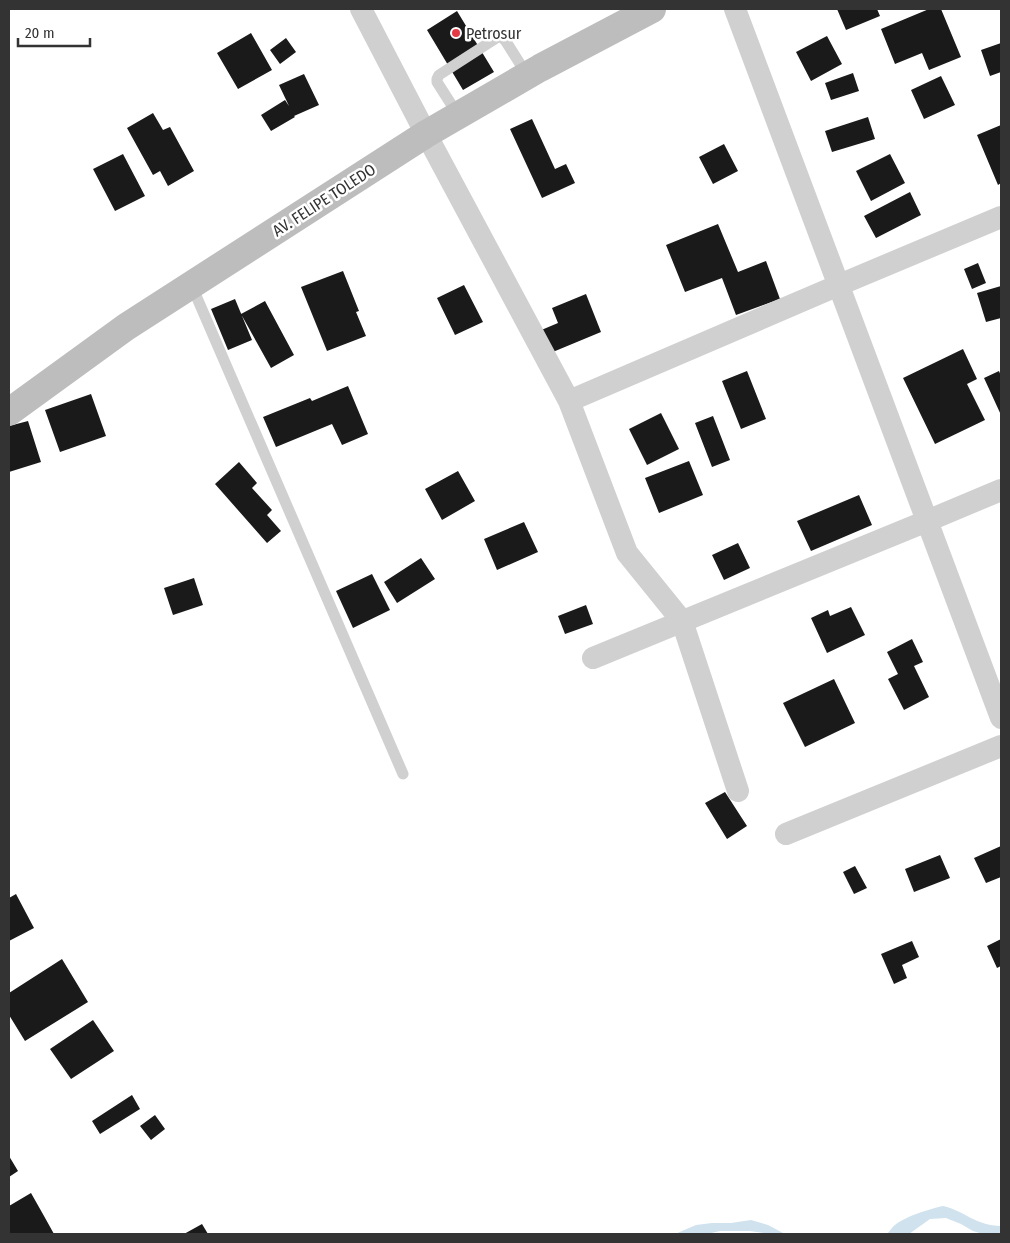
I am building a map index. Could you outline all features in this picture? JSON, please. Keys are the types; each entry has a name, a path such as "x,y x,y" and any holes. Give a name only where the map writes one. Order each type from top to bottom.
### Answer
{"main road":[{"name":"AV. FELIPE TOLEDO","path":"9,412 126,327 426,134 528,75 652,9"}],"street":[{"path":"361,9 569,401 627,553 682,621 738,792"},
{"path":"735,9 1001,718"},
{"path":"569,401 1001,217"},
{"path":"593,658 1001,490"},
{"path":"786,834 1001,746"}],"lane":[{"path":"458,115 437,82 437,79 498,37 505,40 528,75"},
{"path":"191,284 403,774"}],"water":[{"path":"943,1206 984,1224 1001,1226 1001,1234 983,1234 946,1218 930,1219 909,1234 887,1234 894,1226 905,1219"},
{"path":"751,1220 768,1225 785,1234 720,1231 707,1234 675,1234 696,1225"}],"building":[{"path":"837,9 877,9 880,16 846,30"},
{"path":"929,9 941,9 961,57 929,70 922,53 895,64 881,29"},
{"path":"457,11 494,72 463,90 427,30"},
{"path":"251,33 272,70 238,89 217,53"},
{"path":"827,36 842,64 811,81 796,52"},
{"path":"286,38 296,52 280,64 270,50"},
{"path":"1001,43 1001,72 990,76 981,50"},
{"path":"853,73 859,91 831,100 825,83"},
{"path":"304,74 319,105 294,116 271,131 261,115 285,100 289,106 279,85"},
{"path":"941,76 955,105 924,119 911,90"},
{"path":"153,113 163,130 170,127 194,171 168,186 160,171 153,175 127,128"},
{"path":"868,117 875,139 832,152 825,131"},
{"path":"532,119 555,169 566,164 575,183 542,198 510,129"},
{"path":"1001,125 1001,183 998,185 977,135"},
{"path":"724,144 738,171 713,184 699,157"},
{"path":"123,154 145,196 115,211 93,169"},
{"path":"890,154 905,183 871,201 856,171"},
{"path":"910,192 921,215 876,238 864,216"},
{"path":"718,224 738,272 766,261 780,299 736,315 722,278 685,292 666,245"},
{"path":"978,263 986,283 972,289 964,269"},
{"path":"343,271 359,311 356,312 366,336 327,351 301,287"},
{"path":"464,285 483,322 455,335 437,298"},
{"path":"1001,286 1001,318 986,322 977,293"},
{"path":"586,294 601,332 548,354 539,331 558,323 552,308"},
{"path":"235,299 252,340 228,350 211,309"},
{"path":"265,301 294,355 271,368 241,314"},
{"path":"963,349 977,379 967,384 985,420 935,444 903,378"},
{"path":"747,371 766,419 741,429 722,381"},
{"path":"999,371 1001,376 1001,415 984,378"},
{"path":"348,386 368,434 342,445 332,424 276,447 263,417 310,398 312,401"},
{"path":"91,394 106,436 60,452 45,410"},
{"path":"661,413 679,449 647,465 629,429"},
{"path":"713,416 730,460 712,467 695,423"},
{"path":"28,421 41,462 9,472 9,426"},
{"path":"689,461 703,495 659,513 645,478"},
{"path":"239,462 257,483 252,488 272,510 267,515 281,531 267,543 215,484"},
{"path":"458,471 475,501 442,520 425,489"},
{"path":"859,495 872,525 811,551 797,521"},
{"path":"524,522 538,552 497,570 484,539"},
{"path":"738,543 750,568 724,580 712,555"},
{"path":"421,558 435,579 397,603 384,582"},
{"path":"372,574 390,610 353,628 336,591"},
{"path":"194,578 203,605 173,615 164,588"},
{"path":"586,605 593,624 565,634 558,616"},
{"path":"851,607 865,635 827,653 811,618 828,610 830,616"},
{"path":"912,639 923,662 914,666 929,697 904,710 888,679 898,674 887,652"},
{"path":"834,679 855,723 805,747 783,703"},
{"path":"725,792 747,826 727,839 705,803"},
{"path":"1001,846 1001,877 986,883 974,858"},
{"path":"940,855 950,878 914,892 905,869"},
{"path":"855,866 867,888 854,894 843,872"},
{"path":"16,894 34,928 9,941 9,898"},
{"path":"1001,939 1001,966 997,968 987,946"},
{"path":"912,941 919,957 902,965 907,978 894,984 881,954"},
{"path":"62,959 88,1002 25,1041 9,1015 9,993"},
{"path":"93,1020 114,1051 71,1079 50,1049"},
{"path":"132,1095 140,1109 100,1134 92,1121"},
{"path":"155,1115 165,1129 151,1140 140,1126"},
{"path":"9,1156 18,1171 9,1177"},
{"path":"31,1193 54,1234 9,1234 9,1206"},
{"path":"202,1224 208,1234 184,1234"}],"place":[{"name":"Petrosur","path":"456,33"}]}
